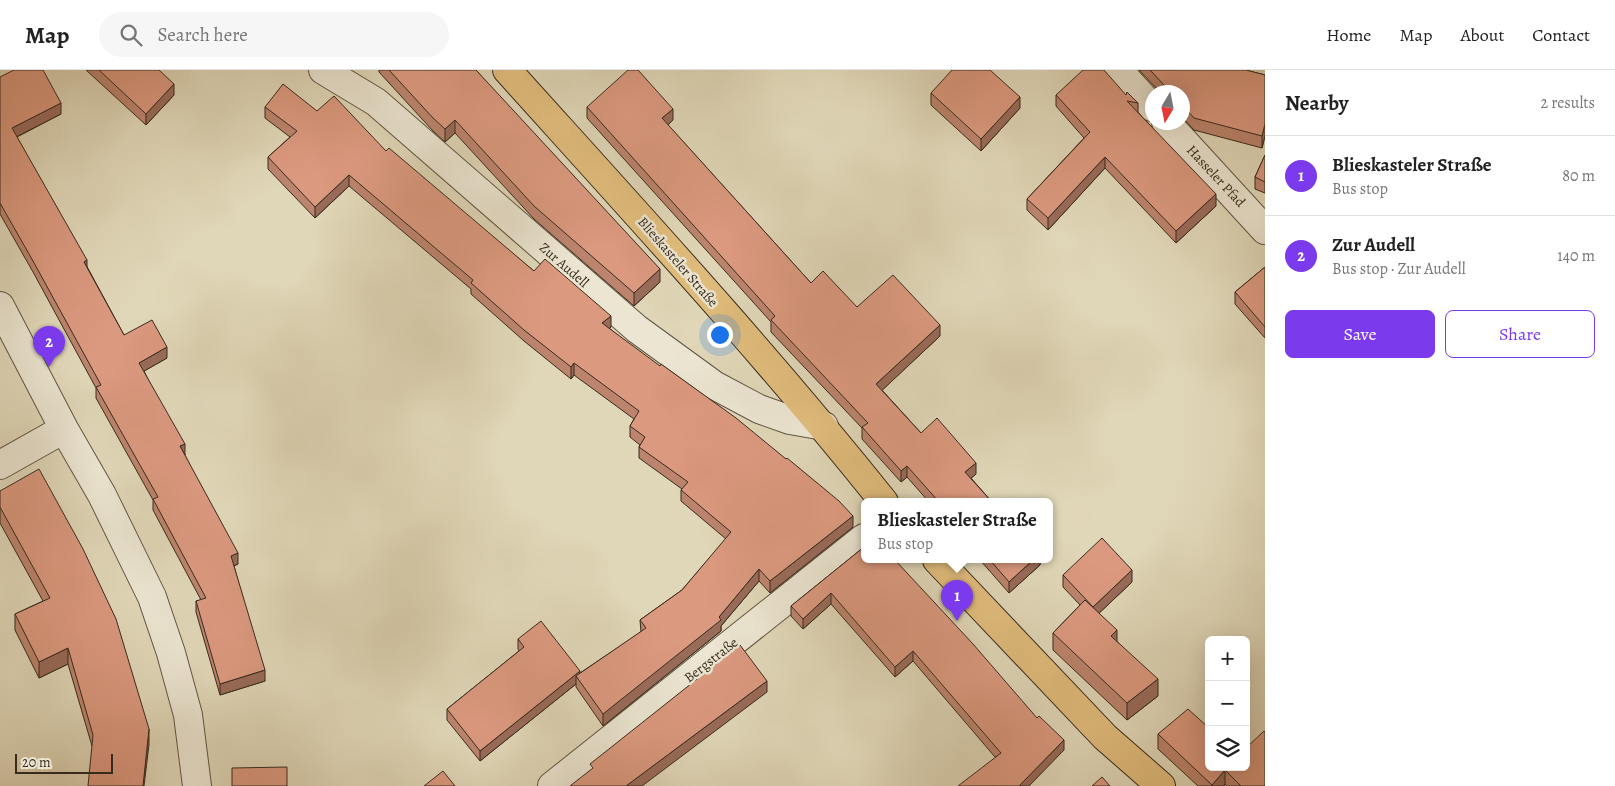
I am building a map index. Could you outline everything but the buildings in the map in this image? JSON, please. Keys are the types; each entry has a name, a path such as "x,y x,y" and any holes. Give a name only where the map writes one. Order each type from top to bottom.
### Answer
{"main road":[{"name":"Blieskasteler Straße","path":"507,70 824,426 881,498"},
{"path":"940,563 1105,737 1162,786"}],"street":[{"name":"Zur Audell","path":"323,70 376,102 637,329 707,380 758,409 790,420 824,426"},
{"path":"362,70 376,102"},
{"path":"1118,70 1145,100"},
{"name":"Hasseler Pfad","path":"1173,130 1265,230"},
{"path":"0,306 64,429 102,495 152,597 171,653 188,716 198,786"},
{"path":"0,465 64,429"},
{"name":"Bergstraße","path":"556,785 861,540"}],"place":[{"name":"Zur Audell","path":"49,367"},
{"name":"Blieskasteler Straße","path":"957,621"}]}
